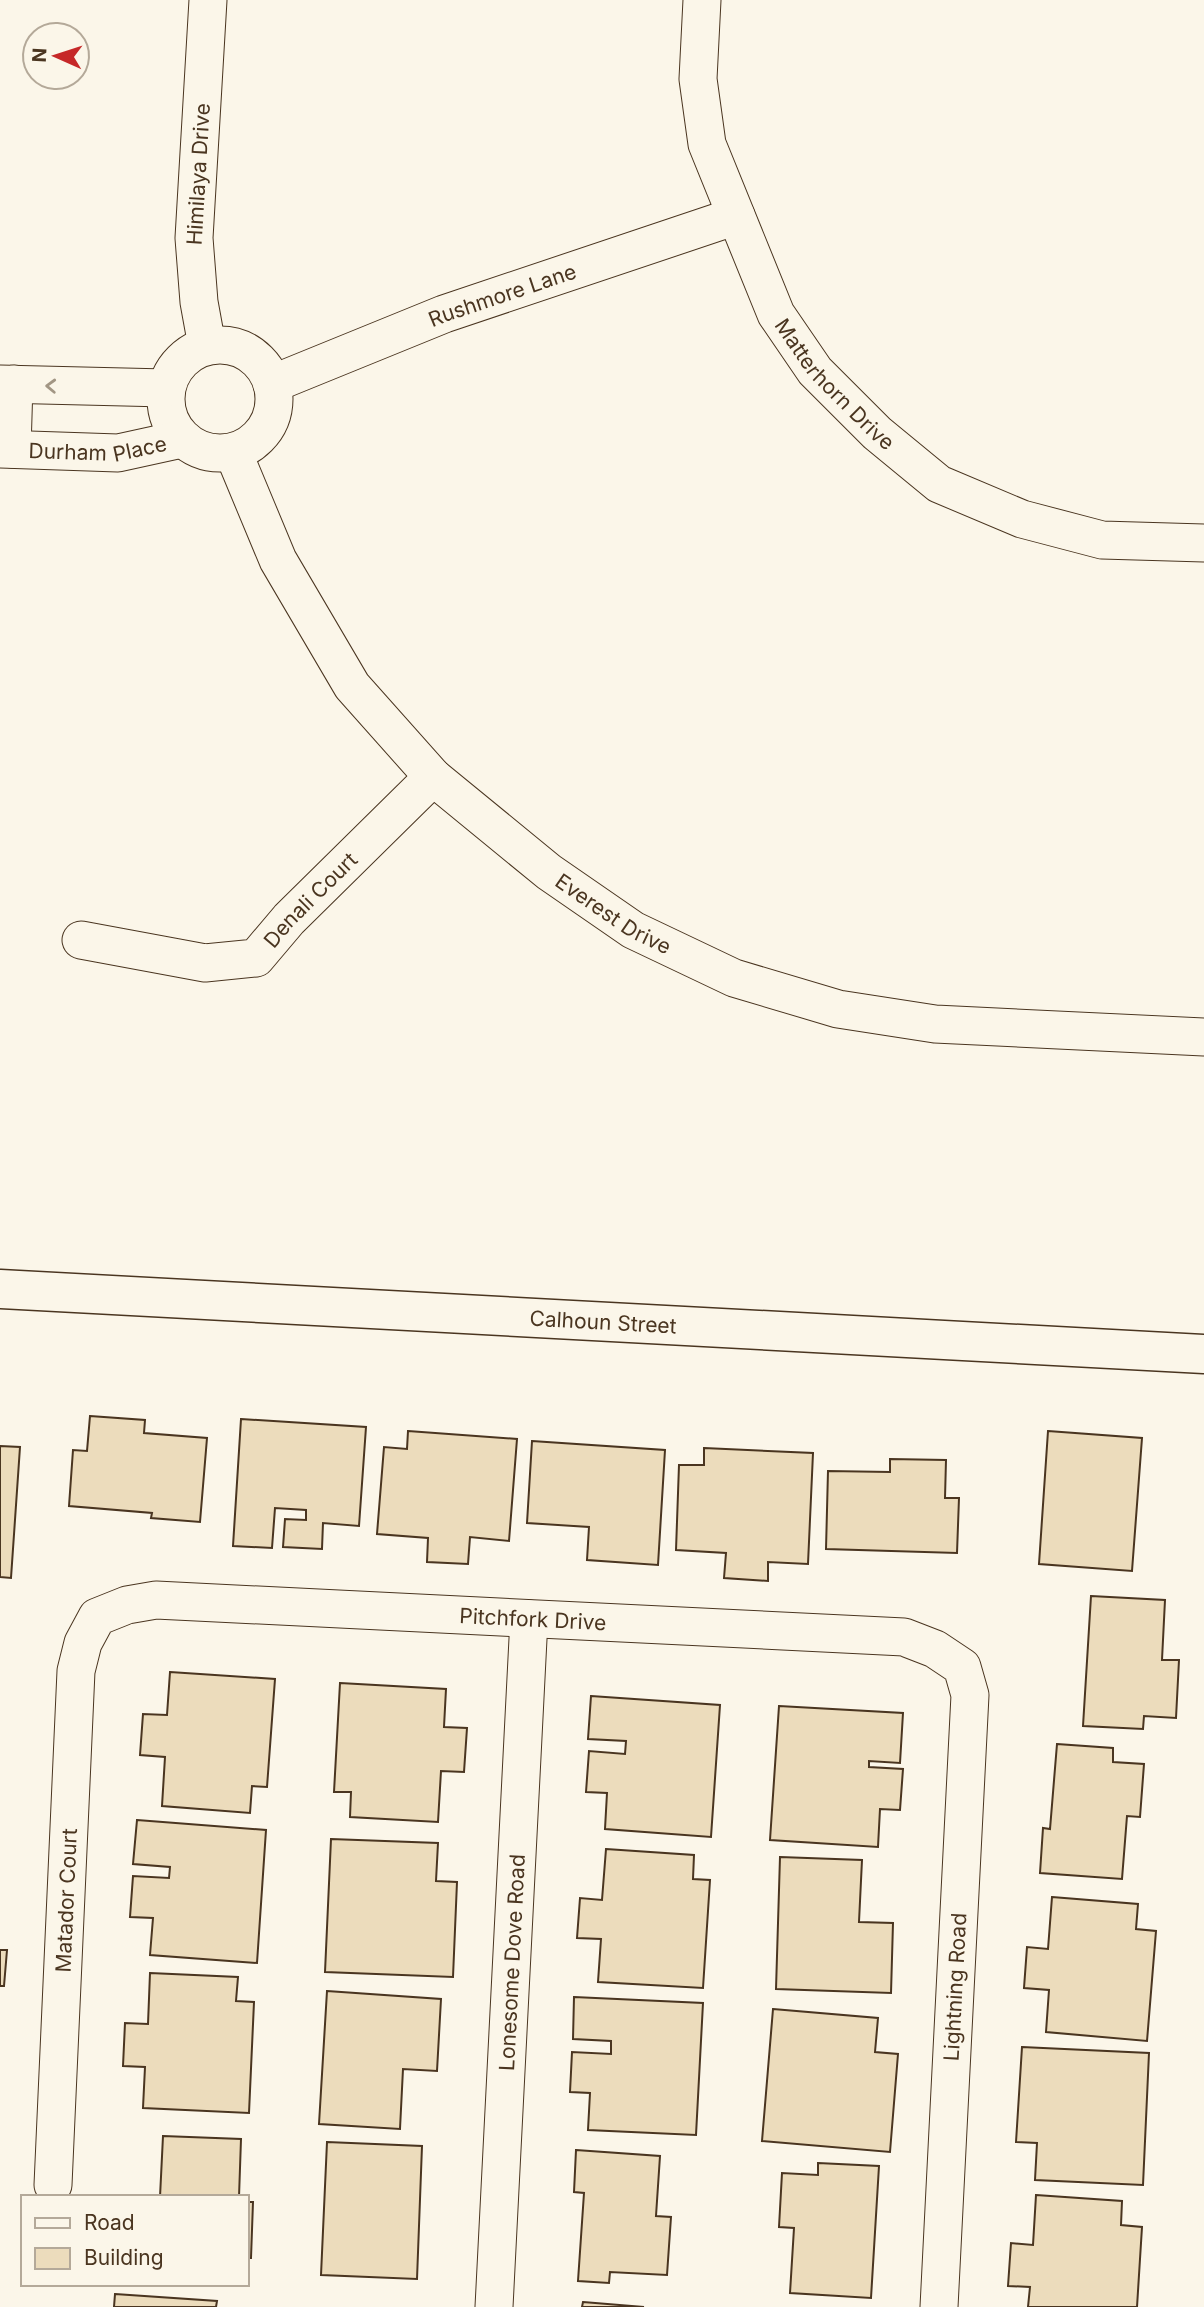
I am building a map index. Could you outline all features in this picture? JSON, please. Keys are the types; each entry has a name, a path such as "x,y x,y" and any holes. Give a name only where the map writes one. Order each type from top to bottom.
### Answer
{"street":[{"name":"Himilaya Drive","path":"206,346 194,238 208,0"},
{"name":"Matterhorn Drive","path":"702,0 698,79 707,144 776,314 815,371 877,433 939,484 1022,519 1102,540 1204,543"},
{"name":"Rushmore Lane","path":"272,384 444,314 736,216"},
{"path":"224,345 247,352 266,369 272,384 274,402 266,427 249,446 233,452 215,454 197,449 182,439 168,416 166,388 171,373 181,361 206,346 224,345"},
{"path":"7,384 166,388"},
{"name":"Durham Place","path":"7,384 6,449 118,453 182,439"},
{"name":"Everest Drive","path":"233,452 278,560 352,686 433,777 549,872 633,930 734,978 838,1009 935,1024 1204,1037"},
{"name":"Denali Court","path":"81,940 205,963 256,958 289,919 433,777"},
{"name":"Calhoun Street","path":"0,1290 1204,1354"},
{"name":"Pitchfork Drive","path":"97,1617 127,1605 156,1600 904,1637 935,1649 962,1667"},
{"name":"Matador Court","path":"53,2185 76,1671 83,1643 97,1617"},
{"name":"Lonesome Dove Road","path":"494,2307 529,1619"},
{"name":"Lightning Road","path":"939,2307 970,1695 962,1667"}],"building":[{"path":"90,1416 145,1420 144,1433 207,1438 200,1522 151,1518 152,1513 69,1506 73,1450 87,1451"},
{"path":"241,1419 366,1427 359,1526 323,1523 322,1549 283,1547 285,1519 306,1520 306,1510 275,1508 272,1548 233,1546"},
{"path":"408,1431 517,1439 509,1541 470,1537 468,1564 427,1562 428,1538 377,1534 384,1447 407,1449"},
{"path":"1048,1431 1142,1438 1132,1571 1039,1564"},
{"path":"532,1441 665,1450 658,1565 587,1560 589,1527 527,1523"},
{"path":"0,1446 20,1447 11,1578 0,1577"},
{"path":"704,1448 813,1453 808,1564 768,1562 768,1581 724,1578 726,1553 676,1550 679,1465 704,1465"},
{"path":"890,1459 946,1460 945,1498 959,1498 957,1553 826,1549 828,1471 890,1472"},
{"path":"1091,1596 1165,1600 1162,1660 1179,1660 1176,1718 1144,1716 1143,1729 1083,1726"},
{"path":"170,1672 275,1679 267,1787 252,1786 250,1813 162,1806 165,1757 140,1755 143,1714 167,1715"},
{"path":"340,1683 446,1689 444,1727 467,1728 464,1772 441,1771 438,1822 350,1817 351,1792 334,1792"},
{"path":"591,1696 720,1705 711,1837 605,1829 607,1793 586,1792 589,1751 625,1754 626,1741 588,1739"},
{"path":"779,1706 903,1713 900,1763 869,1761 869,1767 903,1769 900,1810 880,1809 878,1847 770,1840"},
{"path":"1057,1744 1113,1748 1113,1762 1144,1764 1140,1817 1127,1816 1122,1879 1040,1873 1043,1828 1050,1829"},
{"path":"137,1820 266,1830 257,1963 150,1955 153,1918 130,1917 133,1876 169,1878 170,1867 133,1864"},
{"path":"331,1839 438,1843 436,1881 457,1882 453,1977 325,1972"},
{"path":"606,1849 694,1855 693,1879 710,1880 703,1988 598,1982 601,1939 577,1938 580,1898 602,1900"},
{"path":"780,1857 862,1860 859,1922 893,1923 891,1993 776,1989"},
{"path":"1052,1897 1138,1904 1136,1929 1156,1931 1147,2041 1046,2032 1049,1990 1024,1988 1027,1947 1048,1949"},
{"path":"0,1950 7,1950 4,1986 0,1986"},
{"path":"150,1973 238,1977 236,2001 254,2002 249,2113 143,2108 145,2067 123,2066 125,2023 148,2024"},
{"path":"327,1991 441,1999 437,2071 403,2069 400,2129 319,2124"},
{"path":"574,1997 703,2003 696,2135 588,2130 590,2093 570,2092 572,2052 611,2054 611,2041 573,2039"},
{"path":"773,2009 878,2018 875,2052 898,2054 890,2152 762,2141"},
{"path":"1022,2047 1149,2053 1143,2185 1035,2180 1037,2143 1016,2142"},
{"path":"163,2136 241,2139 239,2195 160,2195"},
{"path":"327,2142 422,2146 417,2279 321,2275"},
{"path":"576,2150 660,2156 656,2216 671,2217 667,2275 610,2272 609,2283 578,2281 584,2193 574,2192"},
{"path":"818,2163 879,2166 871,2298 790,2293 794,2228 779,2227 782,2173 818,2175"},
{"path":"1036,2195 1122,2201 1121,2225 1142,2227 1137,2307 1028,2307 1030,2287 1008,2286 1011,2243 1033,2245"},
{"path":"248,2202 253,2202 251,2258 248,2258"},
{"path":"115,2294 217,2301 216,2307 114,2307"},
{"path":"583,2302 644,2307 582,2307"}]}
